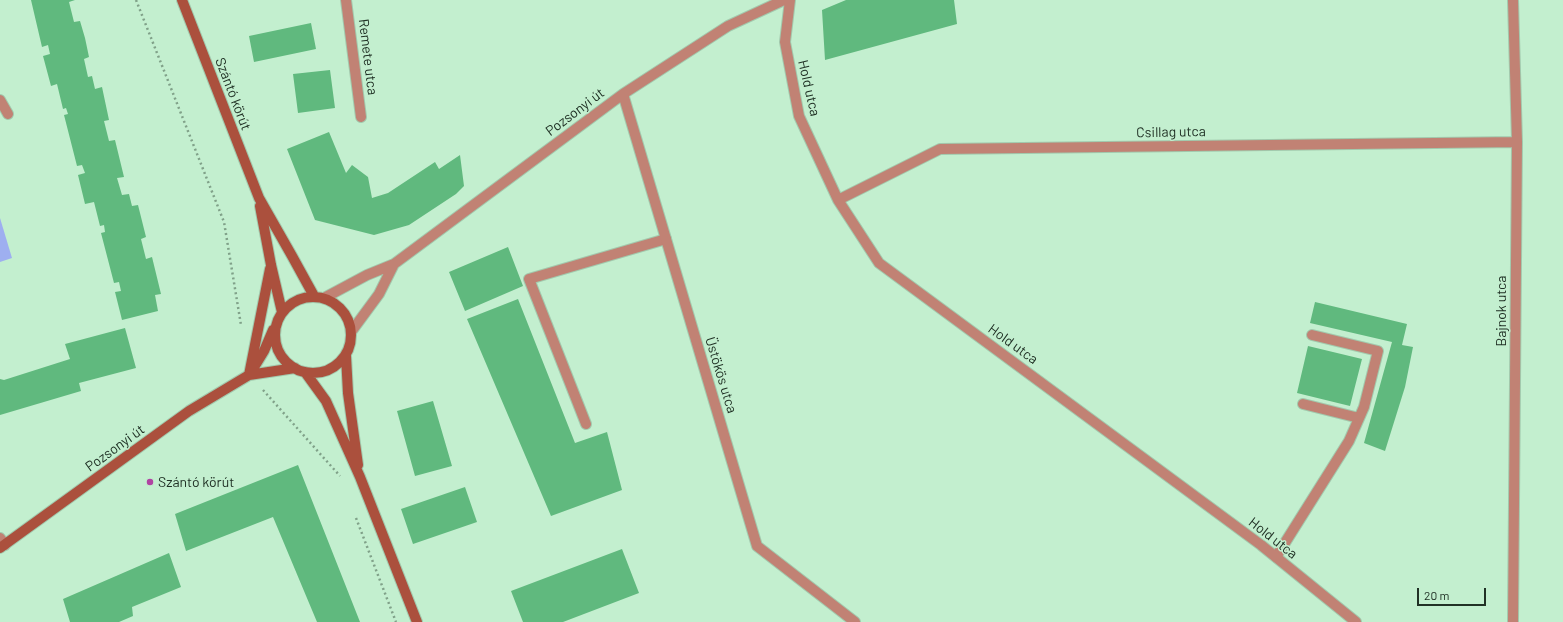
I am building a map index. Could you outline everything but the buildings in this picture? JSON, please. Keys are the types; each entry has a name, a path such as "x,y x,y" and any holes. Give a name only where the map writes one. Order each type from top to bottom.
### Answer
{"street":[{"name":"Szántó körút","path":"182,0 258,198 314,296"},
{"name":"Remete utca","path":"346,0 361,117"},
{"name":"Pozsonyi út","path":"324,298 367,275 394,264 623,94 728,26 784,0"},
{"name":"Hold utca","path":"790,0 785,42 799,116 838,200 879,263 1276,557 1356,622"},
{"name":"Bajnok utca","path":"1513,0 1517,142 1513,622"},
{"name":"Üstökös utca","path":"623,94 757,546 855,622"},
{"path":"0,100 8,114"},
{"name":"Csillag utca","path":"838,200 940,149 1517,142"},
{"name":"Szántó körút","path":"258,198 282,312"},
{"path":"586,424 529,279 666,239"},
{"name":"Pozsonyi út","path":"351,332 379,294 394,264"},
{"path":"249,375 271,265"},
{"path":"346,356 338,364 327,371 316,373 305,372 286,362 279,353 275,339 276,325 282,312 292,302 314,296 324,298 334,303 343,310 349,321 351,332 350,344 346,356 348,393 360,477"},
{"name":"Pozsonyi út","path":"249,375 264,351 276,325"},
{"path":"1276,557 1349,440 1364,407 1378,351 1312,335"},
{"name":"Pozsonyi út","path":"2,544 189,411 249,375 295,368"},
{"path":"305,372 326,401 360,477 417,622"},
{"path":"1303,404 1359,418"}],"path":[{"path":"136,0 224,222 242,329"},
{"path":"249,375 340,476"},
{"path":"354,513 396,622"}],"shaded area":[{"path":"0,218 12,258 0,262"}],"place":[{"name":"Szántó körút","path":"150,482"}]}
